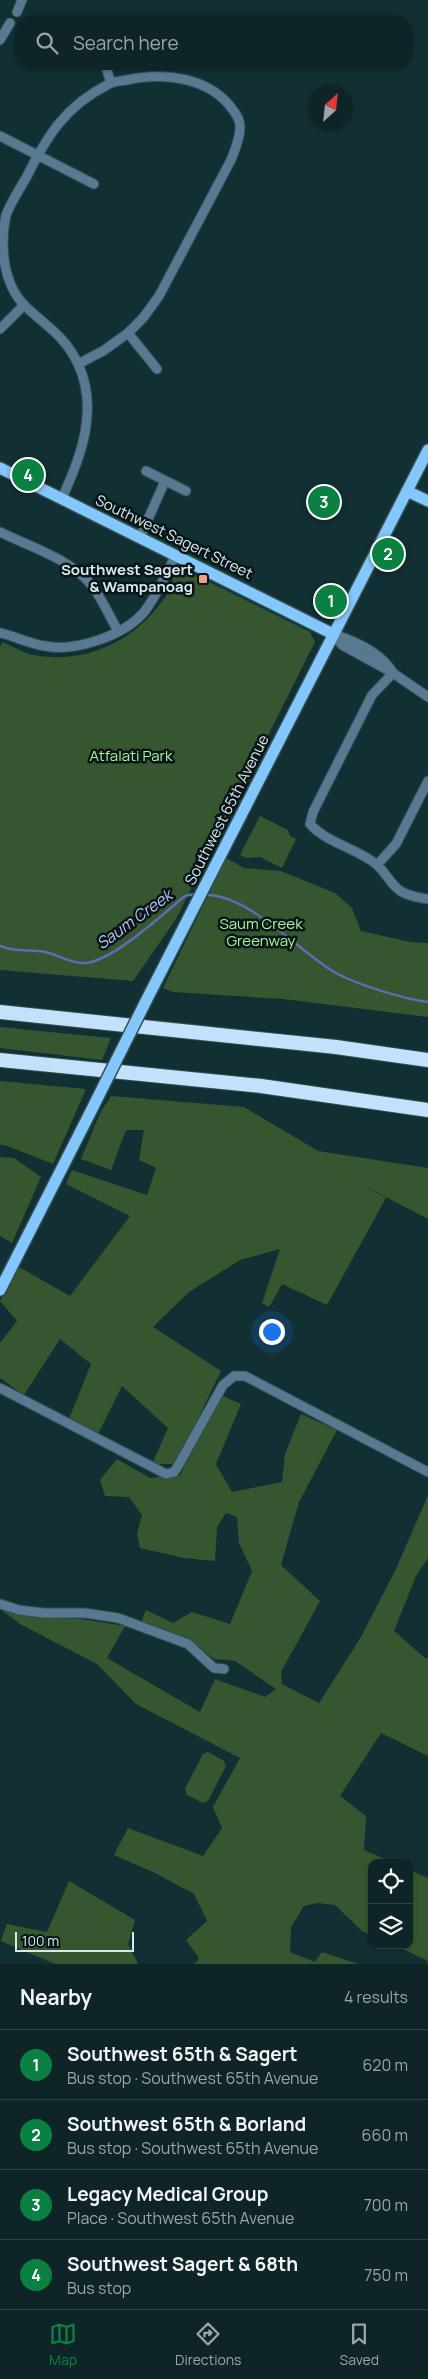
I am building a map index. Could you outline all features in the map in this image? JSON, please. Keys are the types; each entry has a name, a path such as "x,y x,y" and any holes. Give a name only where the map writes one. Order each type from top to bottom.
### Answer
{"highway":[{"path":"0,1012 336,1047 428,1060"},
{"path":"0,1060 261,1086 428,1110"}],"main road":[{"name":"Southwest 65th Avenue","path":"0,1290 428,450"},
{"name":"Southwest Sagert Street","path":"0,468 176,554 333,634"},
{"path":"407,491 428,500"}],"street":[{"path":"17,12 22,0"},
{"path":"0,40 10,24"},
{"path":"107,70 111,83"},
{"path":"62,498 78,462 86,434 87,403 78,364 60,336 42,318 24,305 6,277 0,251 6,215 51,131 66,114 86,97 111,83 162,76 185,80 208,88 228,102 241,126 237,144 218,185 159,296 128,333 103,351 78,364"},
{"path":"0,136 94,184"},
{"path":"0,329 24,305"},
{"path":"128,333 157,369"},
{"path":"146,471 186,491"},
{"path":"140,537 165,481"},
{"path":"0,532 60,561 80,574 93,587 118,631"},
{"path":"0,633 45,647 58,648 83,645 118,631 143,613 176,554"},
{"name":"Southwest Sagert Street","path":"333,634 342,645 393,673 428,697"},
{"path":"393,673 368,703 313,812 310,824 320,833 377,865 396,888 416,898 428,899"},
{"path":"377,865 396,844 428,781"},
{"path":"0,1388 166,1474 174,1472 178,1466 223,1385 234,1376 245,1376 428,1472"},
{"path":"0,1604 19,1610 44,1613 85,1613 118,1618 188,1644 214,1668 224,1669"}],"green space":[{"name":"Atfalati Park","path":"178,569 183,569 310,632 315,642 176,919 133,981 0,970 0,647 2,642 30,654 51,657 68,657 101,649 117,642 144,622 167,595"},
{"path":"260,816 288,830 290,836 296,839 282,868 260,857 247,858 240,855"},
{"name":"Saum Creek Greenway","path":"226,858 244,868 281,871 335,893 352,908 361,931 410,942 428,943 428,1017 283,999 173,992 163,988"},
{"path":"0,1027 111,1038 102,1060 0,1048"},
{"path":"0,1081 86,1089 53,1164 5,1145 0,1145"},
{"path":"111,1096 244,1107 318,1151 428,1168 428,1219 355,1181 386,1198 327,1305 282,1284 269,1307 262,1303 280,1249 240,1260 189,1292 153,1327 221,1371 176,1464 152,1464 168,1428 122,1386 98,1434 69,1419 91,1364 60,1339 24,1395 0,1378 0,1343 17,1321 0,1301 19,1267 70,1296 130,1216 66,1184 72,1170 147,1195 156,1168 139,1160 144,1130 126,1130 111,1170 81,1159 100,1113"},
{"path":"0,1157 14,1158 41,1177 12,1243 0,1236"},
{"path":"221,1395 241,1404 216,1464 232,1492 282,1482 285,1454 301,1414 337,1430 299,1502 281,1565 320,1601 281,1672 282,1684 319,1703 361,1637 396,1569 428,1495 428,1558 416,1576 394,1631 426,1659 428,1656 428,1756 381,1733 340,1796 366,1816 364,1850 385,1859 368,1859 368,1933 362,1931 335,1905 317,1903 304,1906 291,1927 290,1952 315,1962 322,1952 358,1964 195,1964 199,1958 186,1940 207,1921 194,1894 155,1873 114,1855 128,1828 203,1856 222,1828 213,1807 240,1758 136,1704 97,1664 20,1624 0,1609 38,1617 81,1619 125,1626 107,1658 200,1712 215,1679 265,1697 276,1689 235,1661 214,1659 192,1642 141,1622 146,1610 173,1623 192,1612 230,1624 252,1571 239,1543 237,1517 226,1513 217,1527 215,1561 184,1558 140,1548 137,1533 142,1515 129,1497 105,1496 100,1480 117,1459 150,1478 180,1475"},
{"path":"208,1752 224,1761 226,1766 208,1801 203,1803 187,1795 185,1789 203,1754"},
{"path":"413,1872 428,1878 428,1964 426,1960 403,1949 413,1949"},
{"path":"69,1881 135,1920 128,1944 138,1964 55,1964 1,1941 7,1924 47,1932"}],"waterway":[{"name":"Saum Creek","path":"0,946 45,952 70,961 86,963 110,954 138,935 185,896 194,894"},
{"name":"Saum Creek","path":"209,895 226,898 259,915 322,964 345,978 381,991 428,1002"}],"place":[{"name":"Southwest Sagert & 68th","path":"28,475"},
{"name":"Legacy Medical Group","path":"324,502"},
{"name":"Southwest 65th & Borland","path":"388,554"},
{"name":"Southwest Sagert & Wampanoag","path":"203,579"},
{"name":"Southwest 65th & Sagert","path":"331,601"}]}
